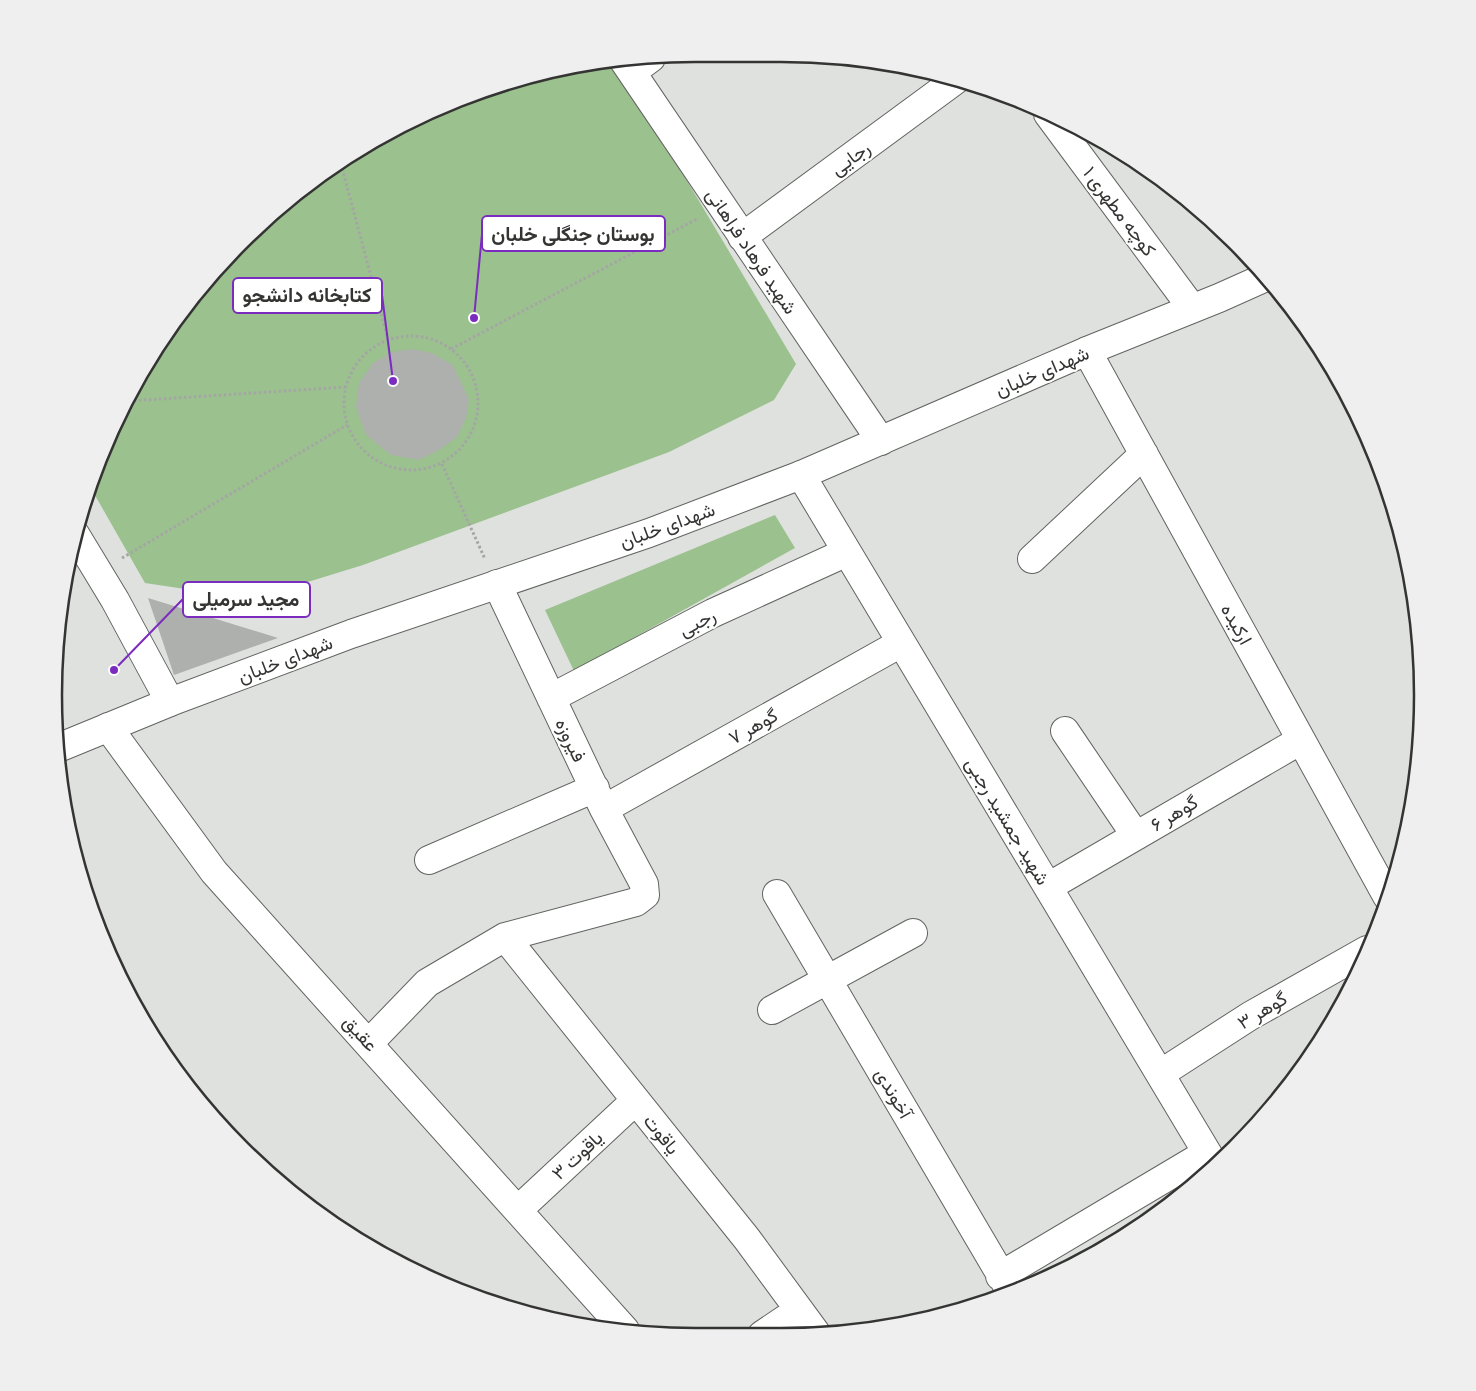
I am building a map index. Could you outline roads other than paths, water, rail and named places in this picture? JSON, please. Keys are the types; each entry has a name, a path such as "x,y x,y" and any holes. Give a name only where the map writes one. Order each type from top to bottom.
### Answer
{"street":[{"name":"شهید فرهاد فراهانی","path":"637,66 742,237 881,440"},
{"name":"رجایی","path":"742,237 948,85"},
{"name":"کوچه مطهری ۱","path":"1058,127 1192,308"},
{"name":"شهدای خلبان","path":"65,745 170,702 351,634 649,533 801,476 1087,351 1257,280"},
{"name":"ارکیده","path":"1087,351 1383,889"},
{"path":"1032,559 1144,454"},
{"name":"شهید جمشید رجبی","path":"801,476 1211,1159"},
{"path":"81,544 170,702"},
{"name":"رجبی","path":"551,698 713,613 847,552"},
{"name":"فیروزه","path":"497,584 551,698 644,884 645,895 636,902 504,937"},
{"name":"گوهر ۷","path":"429,860 600,798 901,643"},
{"name":"عقیق","path":"108,728 214,872 619,1324"},
{"path":"1064,731 1136,836"},
{"name":"گوهر ۶","path":"1048,887 1301,740"},
{"name":"آخوندی","path":"777,894 1006,1284"},
{"path":"772,1010 913,933"},
{"path":"369,1043 426,983 504,937"},
{"name":"یاقوت","path":"504,937 747,1239 812,1327"},
{"name":"گوهر ۳","path":"1160,1074 1250,1016 1357,956"},
{"name":"یاقوت ۳","path":"518,1210 635,1101"},
{"path":"1006,1284 1208,1162"},
{"path":"772,1328 799,1310"}],"place":[{"name":"بوستان جنگلی خلبان","path":"474,318"},
{"name":"کتابخانه دانشجو","path":"393,381"},
{"name":"مجید سرمیلی","path":"114,670"}]}
